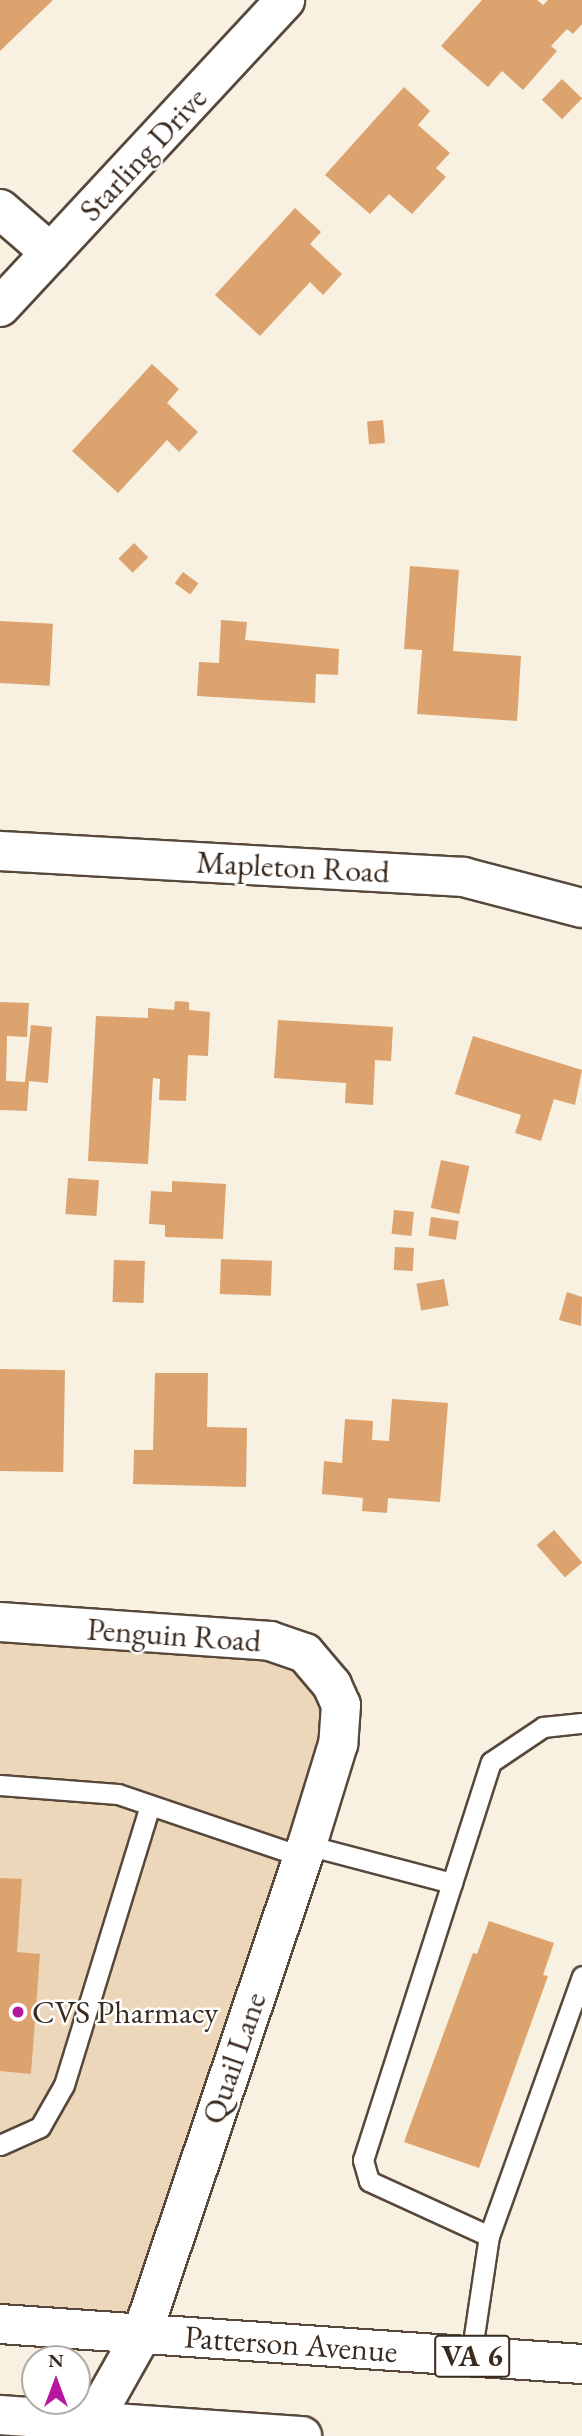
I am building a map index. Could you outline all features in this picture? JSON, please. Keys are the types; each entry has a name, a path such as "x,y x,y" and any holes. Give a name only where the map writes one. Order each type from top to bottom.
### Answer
{"street":[{"name":"Starling Drive","path":"0,307 285,0"},
{"path":"0,209 51,253"},
{"name":"Mapleton Road","path":"0,851 463,877 582,908"},
{"name":"Penguin Road","path":"0,1622 270,1641 304,1653 332,1685"},
{"name":"Quail Lane","path":"92,2429 142,2334 305,1851 338,1744 341,1705 332,1685"},
{"name":"Patterson Avenue","path":"0,2324 582,2364"},
{"path":"0,2415 92,2429 302,2436"}],"lane":[{"path":"489,2236 369,2181 363,2160 491,1762 543,1727 582,1723"},
{"path":"0,1785 118,1794 150,1806 305,1851 452,1882"},
{"path":"0,2145 40,2127 64,2085 150,1806"},
{"path":"471,2356 489,2236 582,1976"}],"shaded area":[{"path":"0,1622 270,1641 332,1685 338,1744 142,2334 0,2324"}],"building":[{"path":"0,0 53,0 0,51"},
{"path":"482,0 537,0 543,5 548,0 582,0 582,24 573,34 567,29 551,46 557,51 523,90 502,71 488,87 441,46"},
{"path":"562,79 582,99 562,119 542,100"},
{"path":"404,87 430,111 418,125 450,153 436,168 446,177 412,214 389,194 370,214 325,175"},
{"path":"295,208 321,232 310,244 342,274 323,295 310,282 260,336 215,295"},
{"path":"152,364 179,389 167,403 198,432 179,452 167,440 118,493 72,451"},
{"path":"383,420 385,443 369,444 367,421"},
{"path":"134,543 148,557 133,573 118,559"},
{"path":"410,566 459,570 453,651 521,656 517,721 417,714 422,650 404,649"},
{"path":"183,572 198,583 190,594 175,583"},
{"path":"221,620 247,622 245,640 339,649 338,675 316,674 315,703 197,696 199,662 219,663"},
{"path":"0,621 53,624 50,686 0,683"},
{"path":"175,1001 189,1002 189,1010 210,1012 208,1056 188,1055 186,1101 159,1100 160,1079 153,1078 148,1164 88,1161 96,1016 148,1018 148,1008 174,1010"},
{"path":"0,1002 29,1003 27,1037 7,1036 6,1081 25,1082 31,1025 52,1027 48,1083 29,1081 27,1111 0,1110"},
{"path":"278,1020 393,1027 391,1061 375,1060 373,1105 345,1103 346,1083 274,1078"},
{"path":"473,1036 582,1070 575,1105 554,1099 541,1141 515,1133 521,1115 455,1094"},
{"path":"441,1160 469,1166 459,1214 431,1208"},
{"path":"68,1178 99,1180 96,1216 65,1214"},
{"path":"172,1181 226,1184 223,1239 165,1237 165,1225 149,1224 151,1191 172,1192"},
{"path":"394,1210 414,1212 411,1236 391,1234"},
{"path":"431,1217 459,1221 456,1240 428,1236"},
{"path":"395,1247 414,1248 413,1271 394,1270"},
{"path":"221,1259 272,1261 271,1296 220,1294"},
{"path":"114,1260 145,1261 144,1303 113,1302"},
{"path":"444,1279 449,1306 421,1310 416,1284"},
{"path":"567,1292 582,1297 581,1326 559,1320"},
{"path":"0,1369 65,1370 63,1472 0,1471"},
{"path":"155,1373 208,1373 207,1427 247,1428 246,1487 133,1484 134,1450 153,1450"},
{"path":"392,1399 448,1403 440,1502 388,1498 387,1513 362,1511 363,1498 322,1494 324,1461 342,1463 345,1419 373,1421 372,1440 389,1441"},
{"path":"554,1530 582,1562 565,1578 537,1545"},
{"name":"CVS Pharmacy","path":"0,1878 22,1879 17,1952 40,1954 31,2074 0,2071"},
{"path":"489,1921 554,1943 543,1975 548,1976 479,2168 404,2142 473,1953 477,1954"}],"place":[{"name":"CVS Pharmacy","path":"18,2012"}]}
